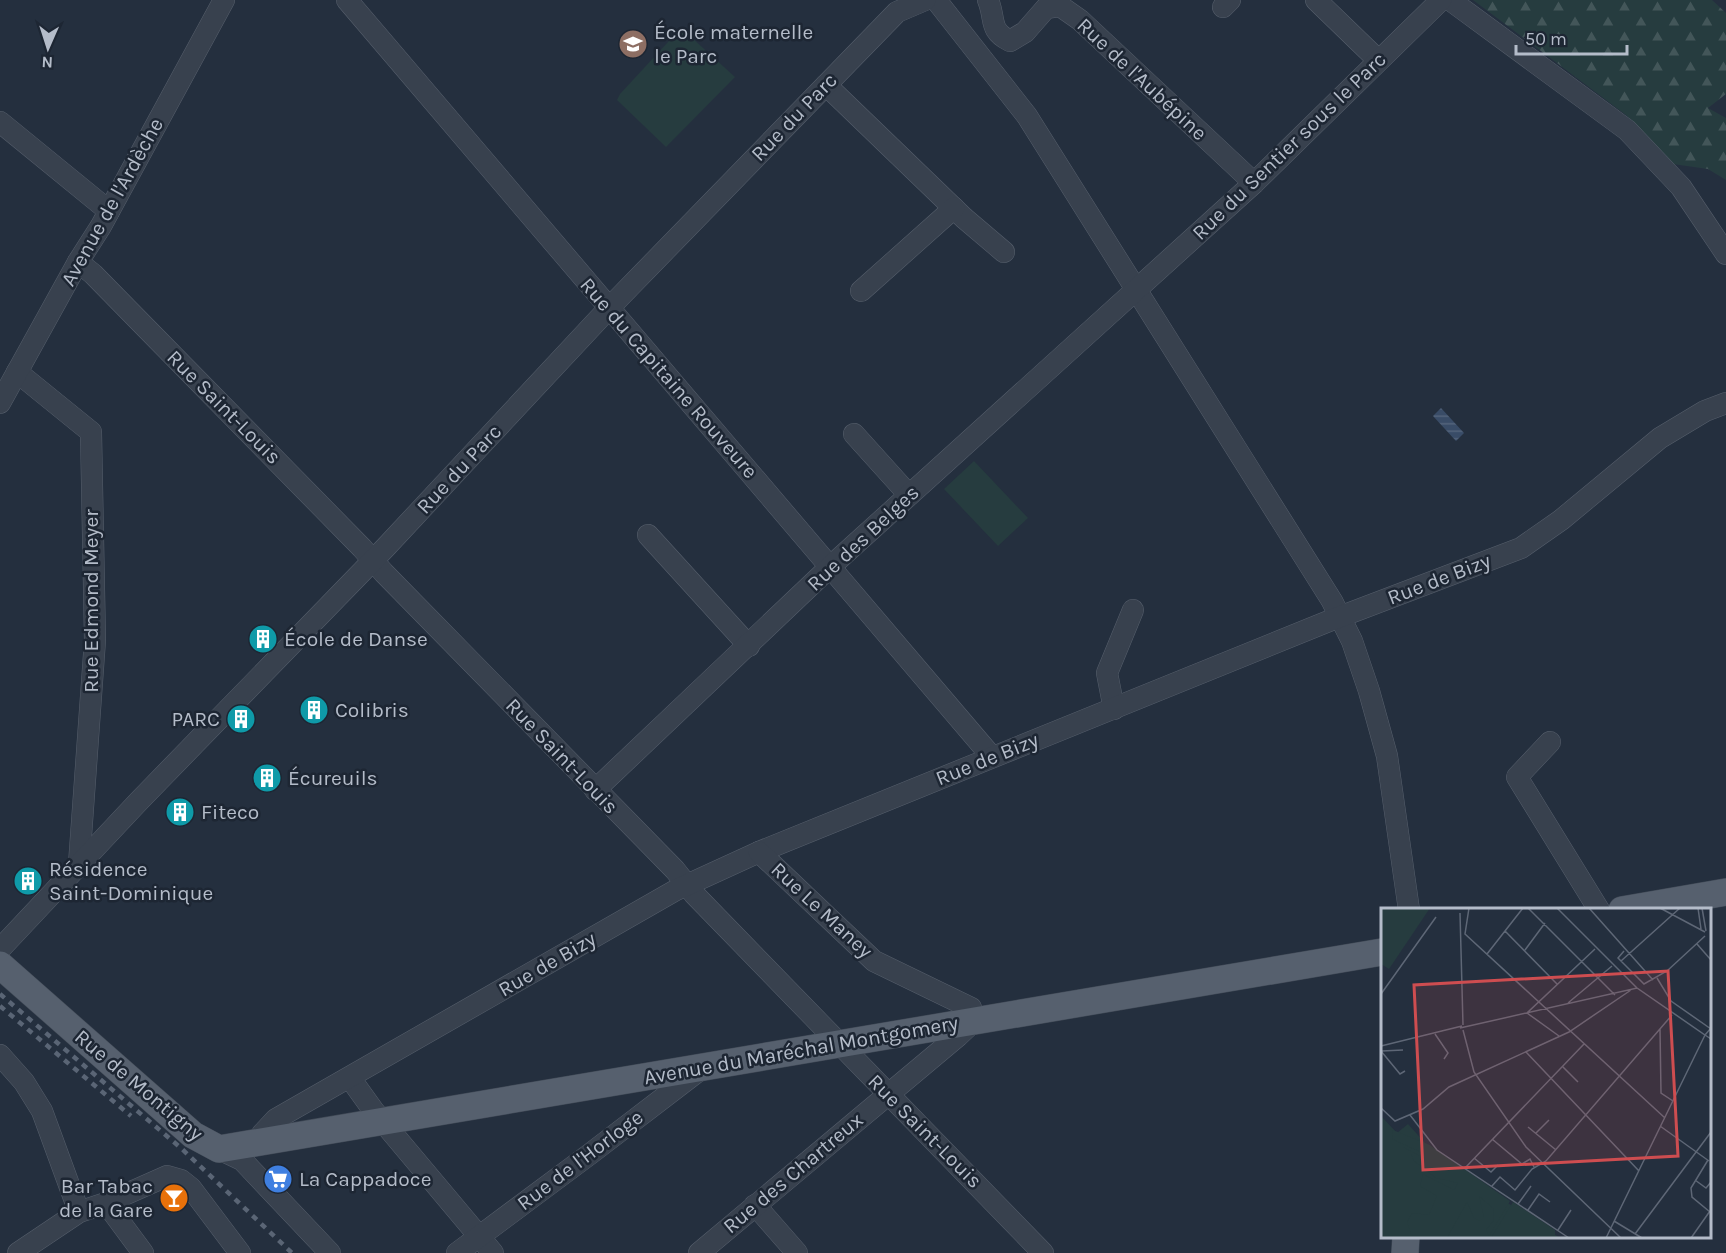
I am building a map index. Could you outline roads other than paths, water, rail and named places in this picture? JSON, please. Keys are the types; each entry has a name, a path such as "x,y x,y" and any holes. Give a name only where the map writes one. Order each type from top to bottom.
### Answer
{"main road":[{"path":"1628,908 1726,892"},
{"name":"Avenue du Maréchal Montgomery","path":"219,1149 1381,952"},
{"name":"Rue de Montigny","path":"0,965 193,1135 219,1149"},
{"path":"1405,1253 1406,1238"}],"street":[{"name":"Avenue de l'Ardèche","path":"0,403 109,211 224,0"},
{"name":"Rue du Capitaine Rouveure","path":"346,0 992,757"},
{"name":"Rue du Parc","path":"0,950 79,864 374,560 609,308 897,12 925,0"},
{"path":"936,0 1027,116 1332,601 1352,641 1387,756 1409,908"},
{"name":"Rue de l'Aubépine","path":"988,0 992,9 993,26 1000,36 1010,41 1025,32 1046,8 1060,6 1080,20 1254,183"},
{"path":"1316,0 1378,60"},
{"name":"Rue du Sentier sous le Parc","path":"1136,290 1254,183 1441,0"},
{"path":"1450,0 1627,130 1681,187 1726,254"},
{"path":"826,85 954,208 1004,252"},
{"path":"0,122 109,211"},
{"path":"861,291 954,208"},
{"name":"Rue Saint-Louis","path":"78,262 93,274 374,560 838,1044 1043,1253"},
{"name":"Rue des Belges","path":"595,790 831,566 1136,290"},
{"name":"Rue Edmond Meyer","path":"17,372 90,432 95,639 79,864"},
{"name":"Rue de Bizy","path":"261,1141 262,1134 276,1119 686,884 992,757 1340,617 1521,548 1561,520 1660,438 1705,411 1726,403"},
{"path":"854,434 909,495"},
{"path":"648,535 749,646"},
{"path":"1114,709 1107,673 1133,610"},
{"path":"1550,742 1516,777 1598,908"},
{"name":"Rue Le Maney","path":"759,852 874,961 971,1008 974,1021"},
{"name":"Rue des Chartreux","path":"699,1253 974,1021"},
{"path":"0,1055 24,1082 42,1111 79,1212"},
{"name":"Rue de l'Horloge","path":"457,1253 704,1066"},
{"path":"350,1078 382,1122 493,1253"},
{"name":"Rue de Montigny","path":"219,1149 242,1160 330,1253"},
{"path":"18,1253 79,1212 168,1176 181,1180 191,1188 240,1253"},
{"path":"106,1203 143,1253"},
{"path":"755,1205 797,1253"}],"water":[{"path":"1441,408 1464,433 1456,441 1433,416"}],"railway":[{"path":"0,994 182,1149 292,1253"},
{"path":"0,1006 131,1116"}],"place":[{"name":"École maternelle le Parc","path":"633,44"},
{"name":"École de Danse","path":"263,639"},
{"name":"Colibris","path":"314,710"},
{"name":"PARC","path":"241,719"},
{"name":"Écureuils","path":"267,778"},
{"name":"Fiteco","path":"180,812"},
{"name":"Résidence Saint-Dominique","path":"28,881"},
{"name":"La Cappadoce","path":"278,1179"},
{"name":"Bar Tabac de la Gare","path":"174,1198"}]}
